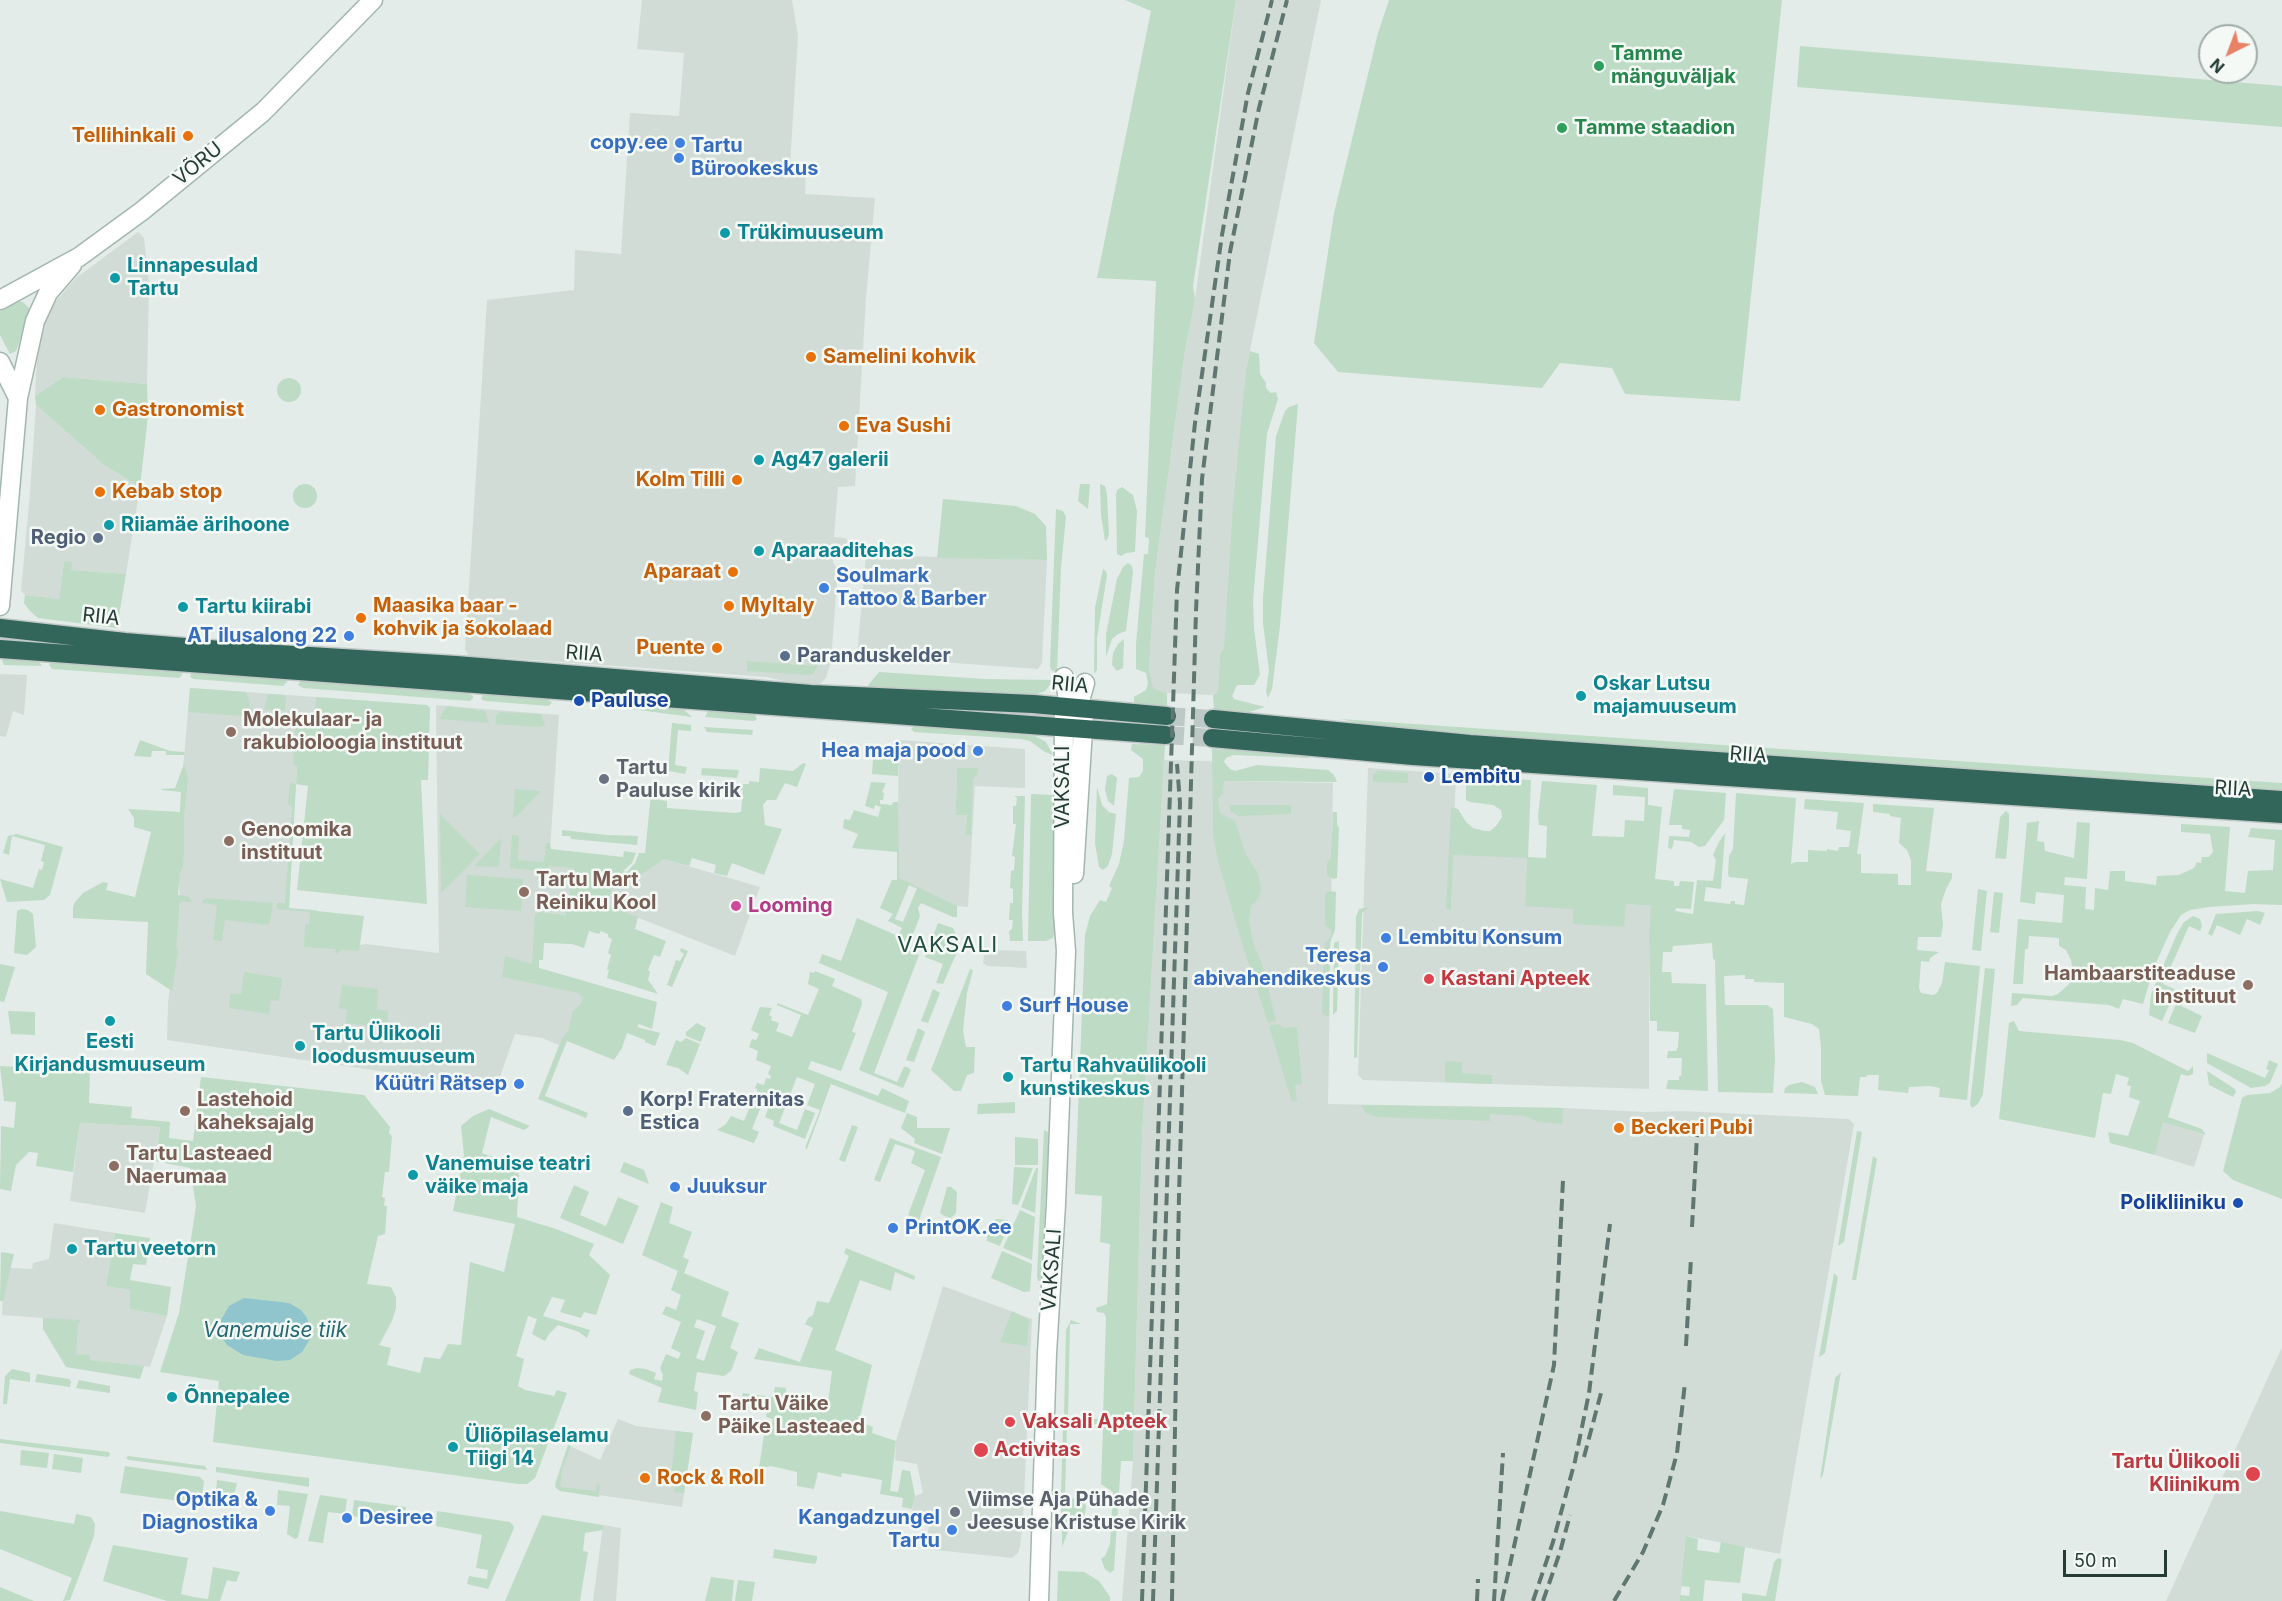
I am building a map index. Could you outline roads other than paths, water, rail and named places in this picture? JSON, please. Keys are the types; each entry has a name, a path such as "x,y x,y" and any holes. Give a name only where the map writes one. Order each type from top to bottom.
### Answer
{"highway":[{"name":"RIIA","path":"0,628 245,652 456,665 811,693 1033,704 1119,732 1166,735"},
{"name":"RIIA","path":"0,649 1016,723 1119,712 1161,715"},
{"name":"RIIA","path":"1213,719 1482,745 2282,800"},
{"name":"RIIA","path":"1212,738 1413,756 2282,814"}],"street":[{"name":"VÕRU","path":"0,300 79,257 142,211 263,112 373,0"},
{"path":"0,606 18,398 35,321 48,293 79,257"},
{"path":"0,362 18,398"},
{"path":"1033,704 1055,692 1064,677 1073,718"},
{"path":"1073,718 1085,683 1101,703 1119,712"},
{"path":"1073,718 1137,722 1161,715"},
{"name":"VAKSALI","path":"1066,938 1063,913 1062,756 1073,718"},
{"name":"VAKSALI","path":"1039,1601 1066,938 1070,915 1082,763 1073,718"},
{"path":"1016,723 1042,730 1057,744 1062,756"},
{"path":"1082,763 1088,749 1093,744 1119,732"}],"water":[{"name":"Vanemuise tiik","path":"244,1298 289,1303 301,1310 307,1318 310,1329 310,1339 302,1352 290,1360 277,1361 243,1355 227,1345 220,1335 221,1320 229,1306"}],"tunnel":[{"path":"1167,716 1213,719"},
{"path":"1166,735 1212,738"}],"railway":[{"path":"1142,1601 1177,590 1195,423 1222,235 1248,93 1272,0"},
{"path":"1172,1601 1179,1195 1202,479 1230,252 1259,108 1287,0"},
{"path":"1153,1601 1180,803 1177,764"},
{"path":"1692,1227 1697,1136"},
{"path":"1502,1601 1554,1365 1563,1180"},
{"path":"1533,1601 1553,1542 1575,1461 1589,1393 1610,1224"},
{"path":"1686,1346 1691,1258"},
{"path":"1614,1601 1643,1552 1663,1505 1677,1453 1685,1383"},
{"path":"1584,1457 1601,1393"},
{"path":"1494,1601 1503,1453"},
{"path":"1543,1601 1570,1515"},
{"path":"1477,1601 1478,1579"}],"place":[{"name":"Tamme mänguväljak","path":"1599,66"},
{"name":"Tamme staadion","path":"1562,128"},
{"name":"Tellihinkali","path":"188,136"},
{"name":"copy.ee","path":"680,143"},
{"name":"Tartu Bürookeskus","path":"679,158"},
{"name":"Trükimuuseum","path":"725,233"},
{"name":"Linnapesulad Tartu","path":"115,278"},
{"name":"Samelini kohvik","path":"811,357"},
{"name":"Gastronomist","path":"100,410"},
{"name":"Eva Sushi","path":"844,426"},
{"name":"Ag47 galerii","path":"759,460"},
{"name":"Kolm Tilli","path":"737,480"},
{"name":"Kebab stop","path":"100,492"},
{"name":"Riiamäe ärihoone","path":"109,525"},
{"name":"Regio","path":"98,538"},
{"name":"Aparaaditehas","path":"759,551"},
{"name":"Aparaat","path":"733,572"},
{"name":"Soulmark Tattoo & Barber","path":"824,588"},
{"name":"MyItaly","path":"729,606"},
{"name":"Tartu kiirabi","path":"183,607"},
{"name":"Maasika baar - kohvik ja šokolaad","path":"361,618"},
{"name":"AT ilusalong 22","path":"349,636"},
{"name":"Puente","path":"717,648"},
{"name":"Paranduskelder","path":"785,656"},
{"name":"Oskar Lutsu majamuuseum","path":"1581,696"},
{"name":"Pauluse","path":"579,701"},
{"name":"Molekulaar- ja rakubioloogia instituut","path":"231,732"},
{"name":"Hea maja pood","path":"978,751"},
{"name":"Lembitu","path":"1429,777"},
{"name":"Tartu Pauluse kirik","path":"604,779"},
{"name":"Genoomika instituut","path":"229,841"},
{"name":"Tartu Mart Reiniku Kool","path":"524,892"},
{"name":"Looming","path":"736,906"},
{"name":"Lembitu Konsum","path":"1386,938"},
{"name":"Teresa abivahendikeskus","path":"1383,967"},
{"name":"Kastani Apteek","path":"1429,979"},
{"name":"Hambaarstiteaduse instituut","path":"2248,985"},
{"name":"Surf House","path":"1007,1006"},
{"name":"Eesti Kirjandusmuuseum","path":"110,1021"},
{"name":"Tartu Ülikooli loodusmuuseum","path":"300,1046"},
{"name":"Tartu Rahvaülikooli kunstikeskus","path":"1008,1077"},
{"name":"Küütri Rätsep","path":"519,1084"},
{"name":"Lastehoid kaheksajalg","path":"185,1111"},
{"name":"Korp! Fraternitas Estica","path":"628,1111"},
{"name":"Beckeri Pubi","path":"1619,1128"},
{"name":"Tartu Lasteaed Naerumaa","path":"114,1166"},
{"name":"Vanemuise teatri väike maja","path":"413,1175"},
{"name":"Juuksur","path":"675,1187"},
{"name":"Polikliiniku","path":"2238,1203"},
{"name":"PrintOK.ee","path":"893,1228"},
{"name":"Tartu veetorn","path":"72,1249"},
{"name":"Õnnepalee","path":"172,1397"},
{"name":"Tartu Väike Päike Lasteaed","path":"706,1416"},
{"name":"Vaksali Apteek","path":"1010,1422"},
{"name":"Üliõpilaselamu Tiigi 14","path":"453,1447"},
{"name":"Activitas","path":"981,1450"},
{"name":"Tartu Ülikooli Kliinikum","path":"2253,1474"},
{"name":"Rock & Roll","path":"645,1478"},
{"name":"Optika & Diagnostika","path":"270,1511"},
{"name":"Viimse Aja Pühade Jeesuse Kristuse Kirik","path":"955,1512"},
{"name":"Desiree","path":"347,1518"},
{"name":"Kangadzungel Tartu","path":"952,1530"}],"district":[{"name":"VAKSALI","path":"948,945"}]}
